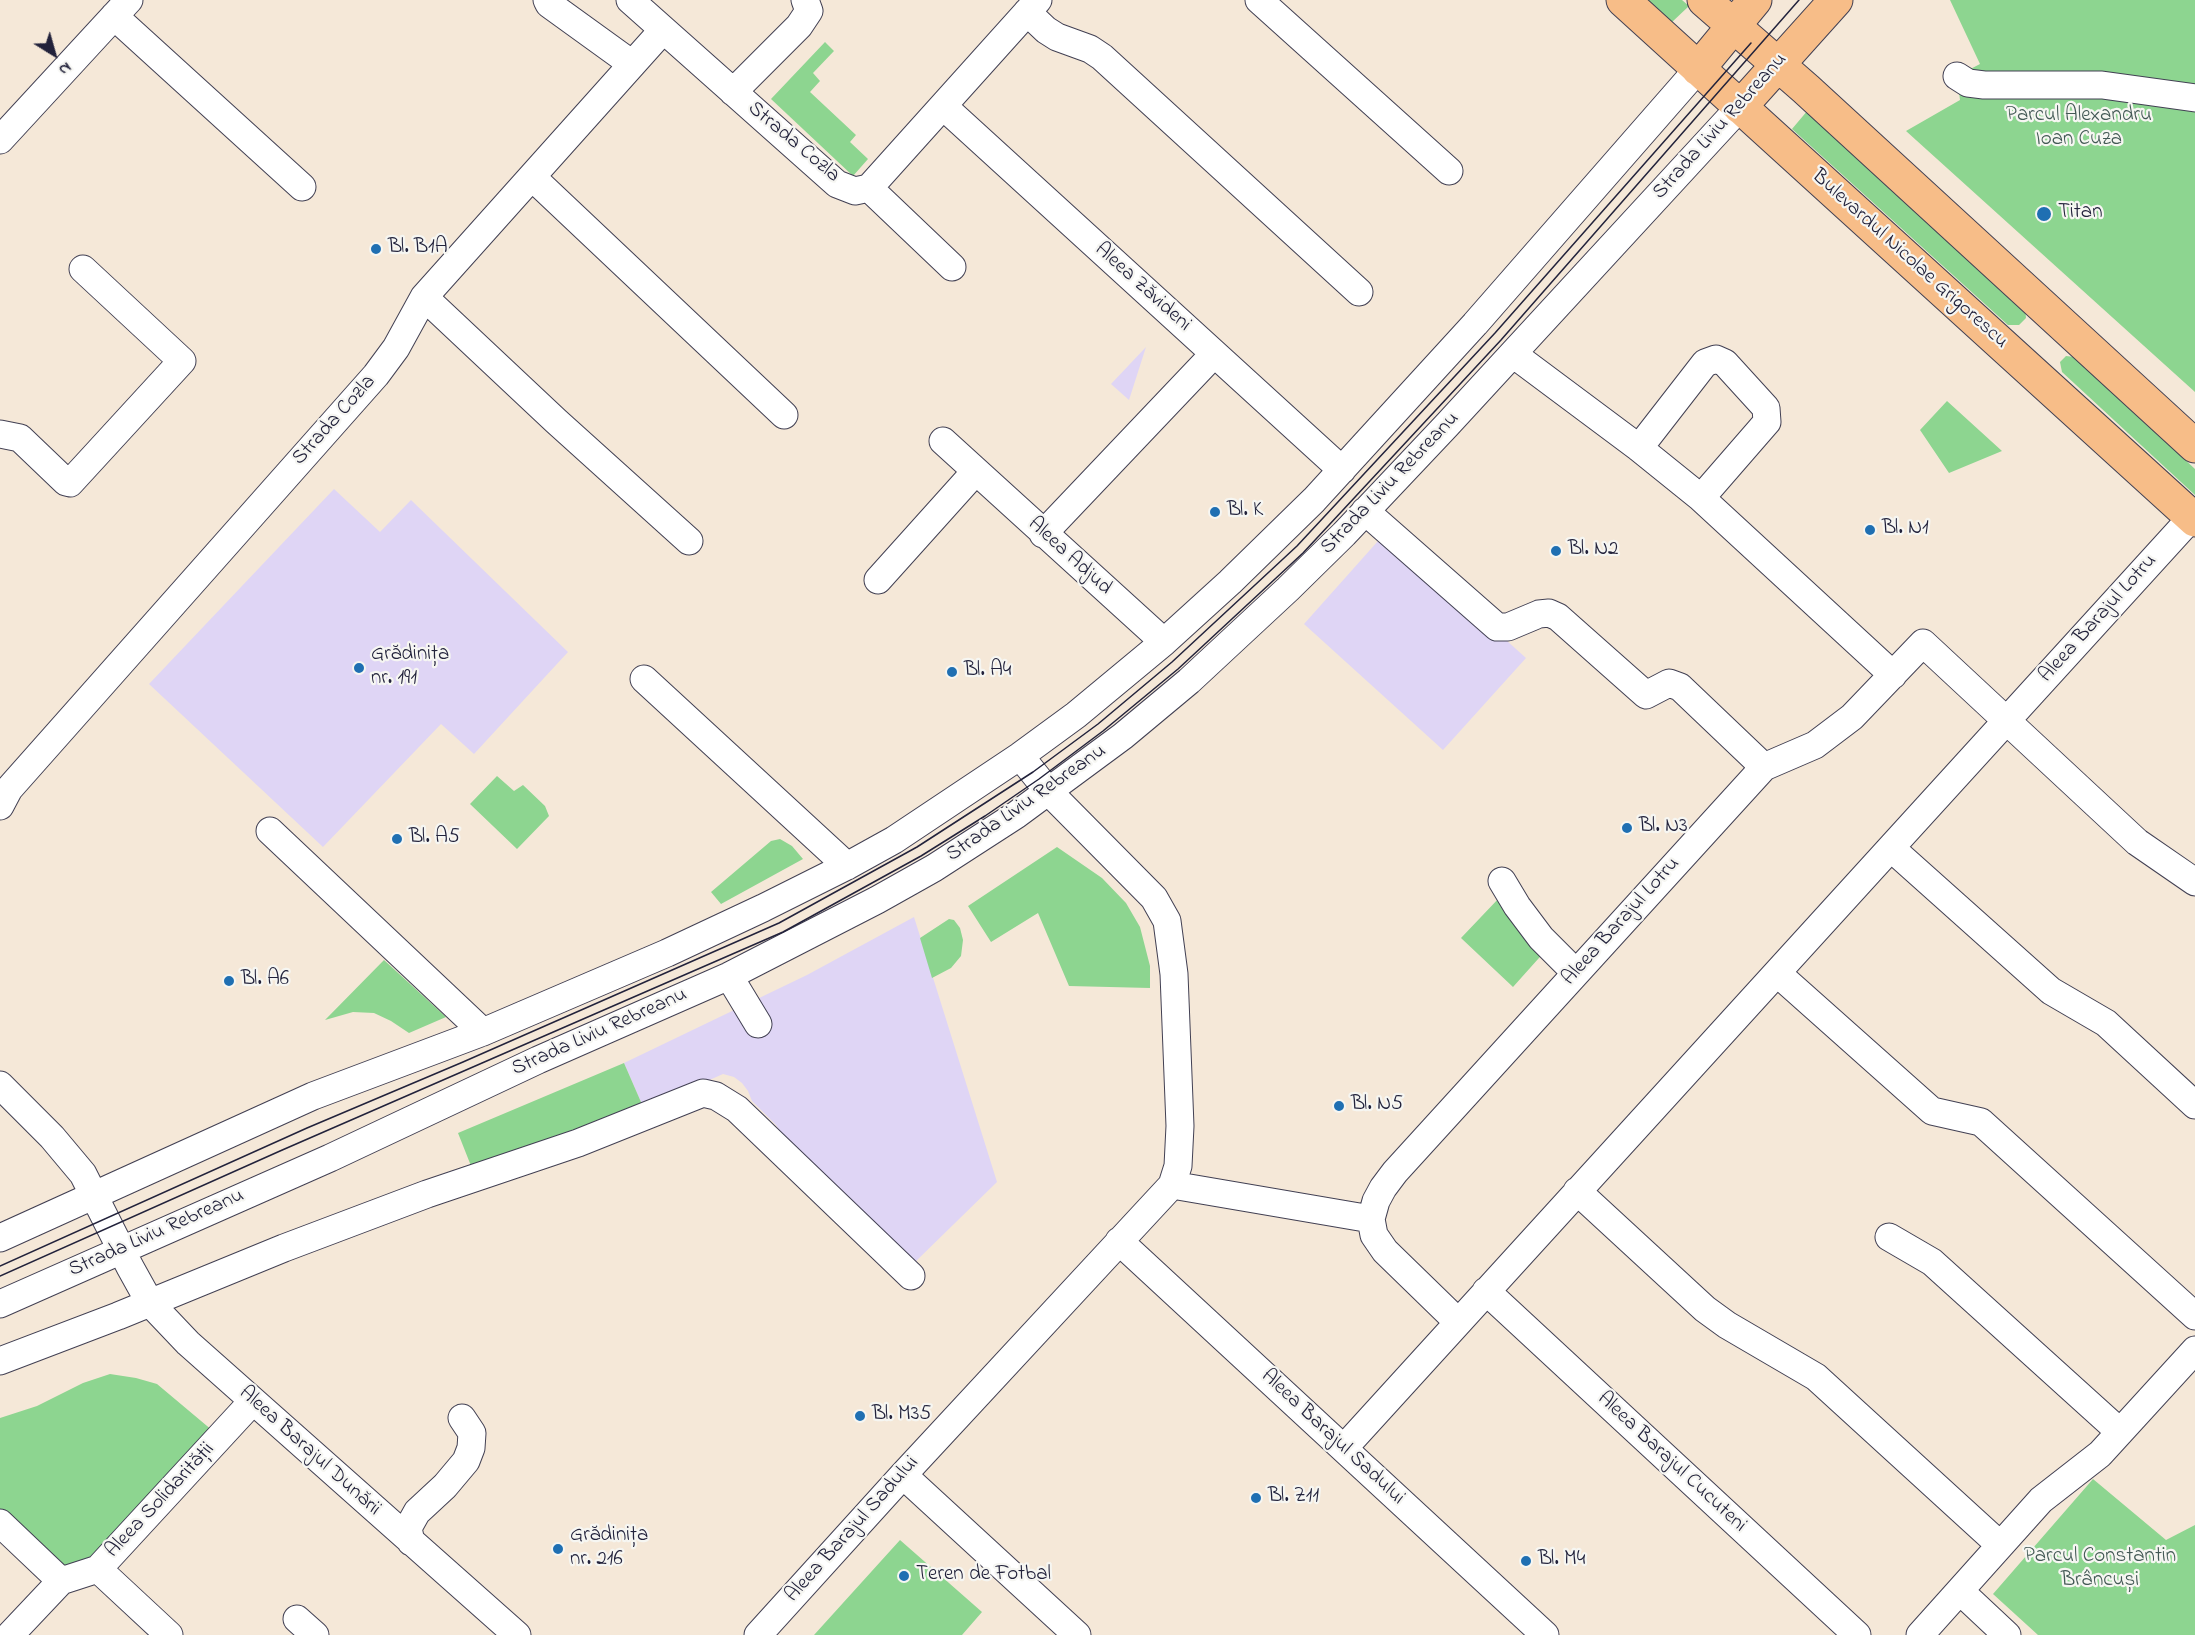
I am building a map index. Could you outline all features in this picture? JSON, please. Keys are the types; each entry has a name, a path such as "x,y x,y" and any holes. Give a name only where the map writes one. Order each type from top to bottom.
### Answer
{"main road":[{"name":"Bulevardul Nicolae Grigorescu","path":"1623,0 1917,265 2193,519"},
{"path":"1704,0 1778,64 2195,446"},
{"name":"Strada Liviu Rebreanu","path":"1698,69 1755,0"},
{"name":"Strada Liviu Rebreanu","path":"1740,107 1836,0"}],"street":[{"path":"547,0 549,4 632,64"},
{"name":"Strada Cozla","path":"630,0 837,184 855,192 869,189 952,267"},
{"path":"734,92 799,26 809,11 805,0"},
{"path":"1259,0 1449,171"},
{"path":"869,189 1033,6 1052,34 1090,49 1102,57 1359,292"},
{"path":"0,140 122,8 302,187"},
{"name":"Strada Cozla","path":"0,806 16,780 376,375 396,348 424,297 663,30"},
{"name":"Strada Liviu Rebreanu","path":"0,1238 313,1096 483,1032 667,953 847,866 937,813 1020,756 1076,715 1164,642 1260,554 1342,470 1558,231 1698,69"},
{"path":"1957,76 1968,83 1984,85 2103,85 2195,98"},
{"name":"Aleea Zăvideni","path":"943,106 1342,470"},
{"name":"Strada Liviu Rebreanu","path":"0,1304 330,1158 555,1052 729,976 808,937 934,868 1049,792 1123,736 1189,681 1261,616 1365,511 1513,354 1740,107"},
{"path":"532,177 784,415"},
{"path":"0,434 20,438 66,482 70,483 182,361 83,269"},
{"path":"424,297 556,421 689,541"},
{"path":"1043,534 1214,354"},
{"path":"1513,354 1640,448 1701,498 1893,675"},
{"path":"1640,448 1705,363 1716,359 1725,363 1766,408 1767,422 1701,498"},
{"name":"Aleea Adjud","path":"943,441 1164,642"},
{"path":"878,579 975,472"},
{"path":"1365,511 1497,627 1508,627 1539,614 1549,613 1558,617 1646,695 1670,683 1680,687 1764,766"},
{"name":"Aleea Barajul Lotru","path":"1344,1448 2193,519"},
{"name":"Aleea Barajul Lotru","path":"1371,1219 1376,1201 1395,1172 1764,766 1815,745 1852,717 1923,644 2006,721"},
{"path":"644,679 847,866"},
{"path":"2006,721 2137,842 2195,882"},
{"name":"Aleea Barajul Sadului","path":"758,1635 1172,1185 1179,1157 1180,1126 1174,974 1167,921 1154,898 1049,792 1020,756"},
{"path":"270,831 483,1032"},
{"path":"1891,848 2051,992 2106,1023 2195,1105"},
{"path":"1502,881 1541,938 1576,973"},
{"path":"1777,973 1932,1111 1981,1122 2195,1316"},
{"path":"729,976 758,1024"},
{"name":"Aleea Barajul Dunării","path":"0,1085 66,1152 83,1174 82,1200 121,1250 150,1303 188,1343 252,1402 517,1635"},
{"path":"0,1361 285,1248 427,1194 578,1143 703,1093 716,1096 737,1109 911,1276"},
{"path":"1172,1185 1371,1219 1374,1234 1385,1251 1458,1322"},
{"path":"1577,1191 1705,1308 1727,1325 1816,1377 2000,1545"},
{"path":"1889,1237 1932,1262 2120,1432"},
{"name":"Aleea Barajul Sadului","path":"1119,1241 1545,1635"},
{"name":"Aleea Barajul Cucuteni","path":"1486,1291 1857,1635"},
{"path":"1920,1635 2041,1500 2089,1464 2195,1350"},
{"name":"Aleea Solidarității","path":"10,1635 61,1581 98,1569 252,1402"},
{"path":"411,1542 408,1528 417,1512 446,1486 466,1461 471,1448 472,1433 462,1418"},
{"path":"903,1475 1077,1635"},
{"path":"0,1523 61,1581"},
{"path":"98,1569 169,1635"},
{"path":"1960,1591 2007,1635"}],"shaded area":[{"path":"1146,347 1129,400 1111,384"},
{"name":"Grădinița nr. 191","path":"334,489 380,532 411,500 568,652 474,754 441,724 323,847 149,684"},
{"path":"1386,532 1526,658 1443,750 1304,624"},
{"path":"914,917 997,1182 913,1264 783,1136 776,1125 752,1101 742,1083 734,1077 723,1074 644,1109 624,1063 807,975"}],"green space":[{"path":"1646,0 1682,0 1689,6 1671,23"},
{"name":"Parcul Alexandru Ioan Cuza","path":"1950,0 2195,0 2195,392 1906,131 1960,100 1957,76 1980,64"},
{"path":"825,42 834,51 813,73 820,81 810,92 856,135 850,142 868,159 853,176 771,99"},
{"path":"1808,110 2025,307 2026,318 2019,325 2008,325 1792,129"},
{"path":"2066,356 2075,357 2195,469 2195,495 2062,372 2060,362"},
{"path":"1947,401 2002,451 1949,473 1920,430"},
{"path":"497,776 514,791 523,785 545,806 549,816 517,849 470,804"},
{"path":"780,839 792,846 803,859 721,904 711,892 771,841"},
{"path":"1057,847 1102,878 1126,903 1140,927 1150,966 1150,988 1069,986 1038,913 991,942 968,906"},
{"path":"1500,897 1547,949 1513,987 1461,938"},
{"path":"949,919 954,920 960,928 963,940 961,956 951,968 932,978 920,938"},
{"path":"384,960 446,1017 409,1033 374,1013 353,1012 325,1020"},
{"path":"624,1063 644,1109 475,1176 458,1133"},
{"path":"110,1374 157,1384 213,1431 96,1560 64,1575 0,1515 0,1418 37,1406 83,1383"},
{"name":"Parcul Constantin Brâncuși","path":"2093,1479 2166,1540 2195,1525 2195,1635 2038,1635 1993,1594"},
{"name":"Teren de Fotbal","path":"900,1540 982,1612 962,1635 814,1635"}],"tram line":[{"path":"0,1276 280,1151 783,932 921,856 1039,779 1103,731 1178,669 1303,553 1501,340 1799,0"},
{"path":"0,1266 307,1128 779,923 917,847 1033,772 1098,724 1172,662 1297,546 1495,333 1751,43"}],"place":[{"name":"Titan","path":"2044,214"},
{"name":"Bl. B1A","path":"376,249"},
{"name":"Bl. K","path":"1215,512"},
{"name":"Bl. N1","path":"1870,530"},
{"name":"Bl. N2","path":"1556,551"},
{"name":"Grădinița nr. 191","path":"359,668"},
{"name":"Bl. A4","path":"952,672"},
{"name":"Bl. N3","path":"1627,828"},
{"name":"Bl. A5","path":"397,839"},
{"name":"Bl. A6","path":"229,981"},
{"name":"Bl. N5","path":"1339,1106"},
{"name":"Bl. M35","path":"860,1416"},
{"name":"Bl. Z11","path":"1256,1498"},
{"name":"Grădinița nr. 216","path":"558,1549"},
{"name":"Bl. M4","path":"1526,1561"},
{"name":"Teren de Fotbal","path":"904,1576"}]}
